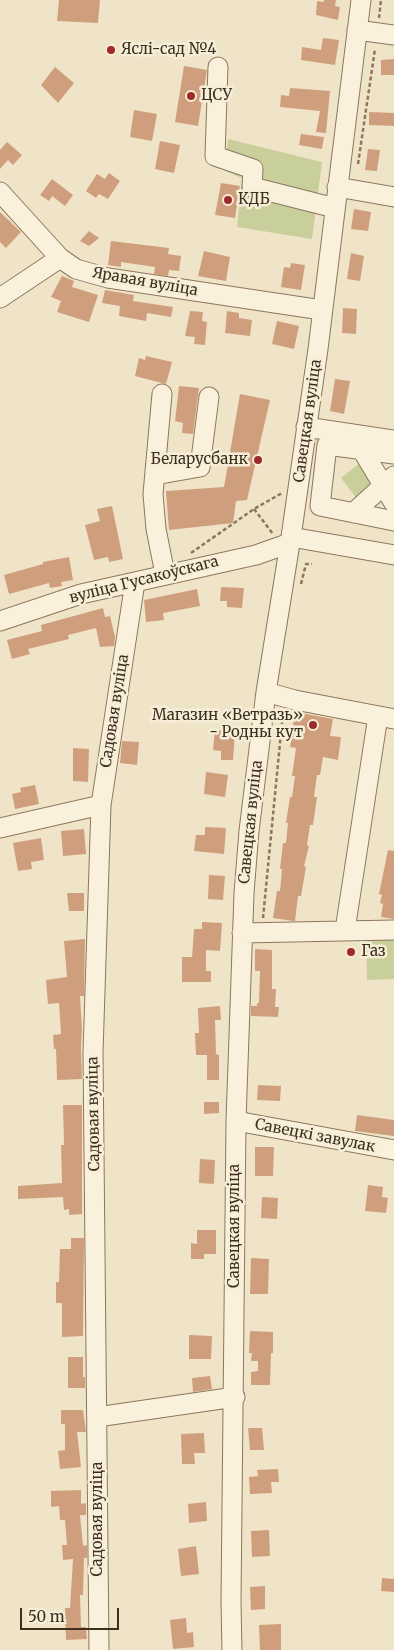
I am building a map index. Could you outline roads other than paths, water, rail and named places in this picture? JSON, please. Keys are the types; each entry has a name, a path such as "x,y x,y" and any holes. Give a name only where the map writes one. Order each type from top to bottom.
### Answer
{"street":[{"name":"Савецкая вуліца","path":"232,1650 236,1121 242,933 249,831 266,692 318,349 335,208 346,189 357,30 361,0"},
{"path":"357,30 386,34"},
{"path":"218,67 215,156 253,169 252,187 335,208"},
{"path":"346,189 394,197"},
{"name":"Яравая вуліца","path":"0,192 60,258 76,269 108,278 322,310"},
{"path":"0,298 60,258"},
{"path":"162,394 153,494 156,529 165,574"},
{"path":"154,475 200,467 210,397"},
{"path":"306,427 394,440"},
{"path":"394,454 327,445 320,506 394,521"},
{"path":"362,450 389,481 394,503"},
{"path":"353,513 389,481"},
{"path":"290,540 394,554"},
{"name":"вуліца Гусакоўскага","path":"0,621 81,594 256,555 290,540"},
{"name":"Садовая вуліца","path":"99,1650 93,1053 101,805 135,582"},
{"path":"266,692 295,700 386,718 344,930"},
{"path":"0,828 101,805"},
{"path":"242,933 394,930"},
{"name":"Савецкі завулак","path":"236,1121 394,1150"},
{"path":"97,1417 234,1397"}],"place":[{"name":"Яслі-сад №4","path":"111,50"},
{"name":"ЦСУ","path":"191,96"},
{"name":"КДБ","path":"228,200"},
{"name":"Беларусбанк","path":"258,460"},
{"name":"Магазин «Ветразь» - Родны кут","path":"313,725"},
{"name":"Газ","path":"351,952"}]}
